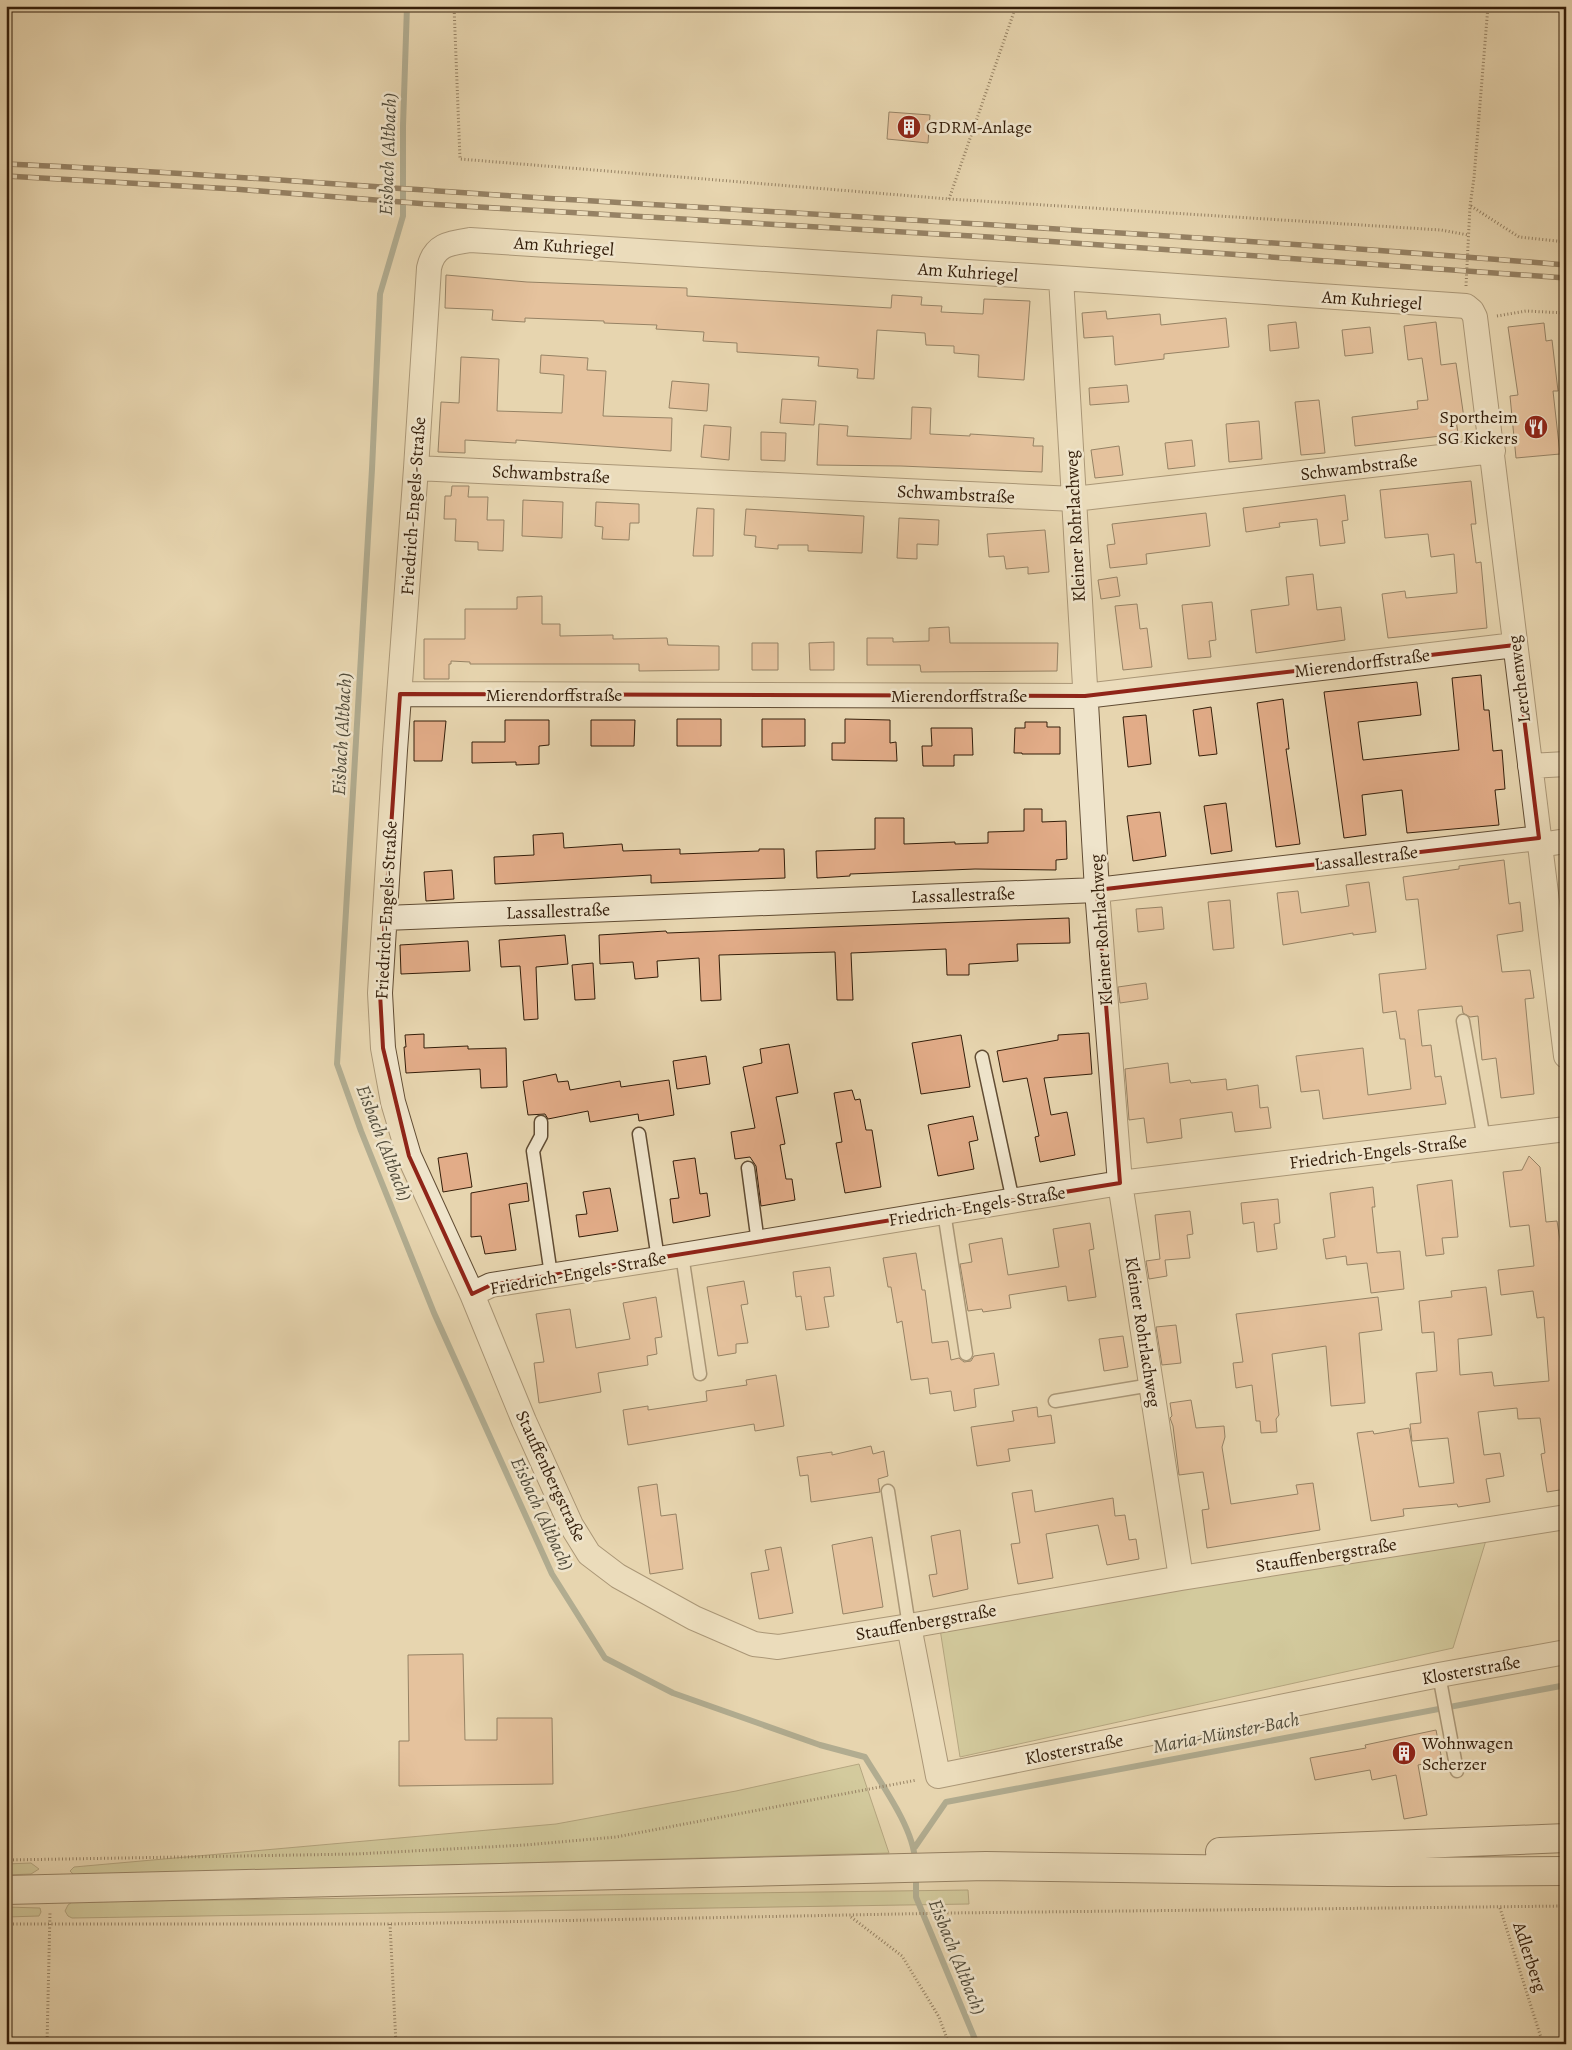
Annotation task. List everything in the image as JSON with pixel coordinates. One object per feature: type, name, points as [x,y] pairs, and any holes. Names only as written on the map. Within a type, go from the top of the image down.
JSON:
[{"type":"main road","points":[[986,1866],[1075,1857],[1566,1838]]},
{"type":"main road","points":[[6,1890],[986,1866],[1389,1872],[1566,1871]]},
{"type":"street","name":"Am Kuhriegel","points":[[470,240],[1061,278],[1470,312]]},
{"type":"street","name":"Friedrich-Engels-Straße","points":[[470,240],[451,242],[440,248],[432,257],[380,993],[383,1048],[393,1102],[409,1156],[472,1294],[491,1285],[1120,1182],[1566,1129]]},
{"type":"street","name":"Kleiner Rohrlachweg","points":[[1061,278],[1097,890],[1120,1182],[1181,1578]]},
{"type":"street","name":"Lerchenweg","points":[[1470,312],[1493,451],[1566,1056]]},
{"type":"street","name":"Schwambstraße","points":[[416,468],[1074,500],[1493,451]]},
{"type":"street","name":"Mierendorffstraße","points":[[400,694],[1085,696],[1515,645]]},
{"type":"street","points":[[1530,766],[1566,764]]},
{"type":"street","name":"Lassallestraße","points":[[385,918],[1097,890],[1539,842],[1566,841]]},
{"type":"street","name":"Stauffenbergstraße","points":[[472,1294],[524,1421],[571,1524],[590,1554],[611,1571],[694,1618],[754,1644],[778,1647],[1181,1578],[1566,1517]]},
{"type":"street","name":"Klosterstraße","points":[[909,1626],[938,1776],[1439,1675],[1566,1652]]},
{"type":"lane","points":[[1463,1021],[1484,1140]]},
{"type":"lane","points":[[982,1057],[1013,1201]]},
{"type":"lane","points":[[541,1122],[541,1136],[533,1151],[551,1275]]},
{"type":"lane","points":[[639,1134],[658,1259]]},
{"type":"lane","points":[[748,1168],[758,1242]]},
{"type":"lane","points":[[944,1212],[966,1354]]},
{"type":"lane","points":[[682,1255],[700,1374]]},
{"type":"lane","points":[[1055,1401],[1151,1386]]},
{"type":"lane","points":[[888,1491],[909,1626]]},
{"type":"lane","points":[[1439,1675],[1457,1771]]},
{"type":"path","points":[[454,6],[460,159],[949,199],[1441,230],[1468,235]]},
{"type":"path","points":[[949,199],[1016,6]]},
{"type":"path","points":[[1488,6],[1468,235],[1470,312],[1526,311],[1566,313]]},
{"type":"path","points":[[1470,206],[1519,237],[1566,242]]},
{"type":"path","points":[[6,1860],[412,1853],[526,1846],[616,1837],[910,1781]]},
{"type":"path","points":[[47,2044],[51,1889],[48,1860]]},
{"type":"path","points":[[6,1924],[390,1924],[949,1913],[1566,1906]]},
{"type":"path","name":"Adlerberg","points":[[1500,1908],[1543,2044]]},
{"type":"path","points":[[850,1916],[902,1956],[939,2017],[949,2044]]},
{"type":"path","points":[[390,1924],[396,2044]]},
{"type":"highlighted area","points":[[1515,645],[1539,838],[1097,890],[1120,1183],[491,1285],[472,1294],[409,1156],[383,1048],[380,993],[400,694],[1085,696]]},
{"type":"green space","points":[[1487,1537],[1453,1648],[960,1757],[940,1629]]},
{"type":"green space","points":[[859,1764],[889,1853],[74,1875],[70,1871],[74,1867],[556,1824],[736,1791]]},
{"type":"green space","points":[[31,1863],[39,1869],[31,1874],[6,1875],[6,1864]]},
{"type":"green space","points":[[968,1890],[969,1904],[72,1918],[65,1911],[72,1902]]},
{"type":"green space","points":[[6,1907],[40,1908],[41,1912],[39,1916],[6,1917]]},
{"type":"building","name":"GDRM-Anlage","points":[[889,112],[930,115],[928,143],[887,139]]},
{"type":"building","points":[[446,275],[527,282],[687,288],[687,296],[891,308],[892,295],[922,297],[921,305],[942,306],[941,312],[983,314],[984,299],[1030,301],[1024,380],[978,377],[979,355],[954,353],[954,346],[926,345],[925,333],[877,330],[874,379],[857,378],[858,369],[818,366],[819,357],[737,352],[737,343],[703,341],[704,332],[656,329],[657,325],[604,323],[604,321],[525,318],[525,322],[492,320],[493,310],[445,308]]},
{"type":"building","points":[[1106,311],[1107,319],[1160,314],[1161,325],[1226,318],[1229,347],[1164,354],[1164,359],[1115,365],[1113,336],[1084,338],[1082,313]]},
{"type":"building","points":[[1296,322],[1299,348],[1270,351],[1268,325]]},
{"type":"building","points":[[1436,322],[1441,365],[1456,363],[1464,418],[1456,419],[1458,434],[1355,446],[1352,417],[1418,409],[1417,401],[1428,400],[1422,358],[1408,360],[1404,326]]},
{"type":"building","points":[[1544,323],[1546,341],[1552,340],[1558,391],[1553,391],[1560,454],[1516,458],[1510,396],[1518,395],[1508,327]]},
{"type":"building","points":[[1370,327],[1373,353],[1345,356],[1342,330]]},
{"type":"building","points":[[541,355],[588,358],[587,370],[606,371],[603,416],[672,418],[671,451],[516,440],[516,443],[465,440],[465,453],[438,452],[441,402],[459,403],[461,357],[499,359],[497,411],[562,413],[564,375],[540,373]]},
{"type":"building","points":[[672,381],[709,384],[707,411],[669,408]]},
{"type":"building","points":[[1127,385],[1129,402],[1090,405],[1089,388]]},
{"type":"building","points":[[782,399],[816,401],[814,425],[780,423]]},
{"type":"building","points":[[1319,400],[1325,453],[1301,455],[1295,402]]},
{"type":"building","points":[[912,407],[931,408],[930,434],[970,436],[970,434],[1034,438],[1033,446],[1043,446],[1042,472],[901,466],[817,465],[819,424],[848,426],[847,436],[911,439]]},
{"type":"building","points":[[1259,421],[1262,459],[1229,462],[1226,424]]},
{"type":"building","points":[[704,425],[731,427],[729,460],[701,457]]},
{"type":"building","points":[[761,432],[786,433],[785,461],[761,460]]},
{"type":"building","points":[[1192,440],[1195,466],[1168,469],[1165,443]]},
{"type":"building","points":[[1119,446],[1123,475],[1095,478],[1091,450]]},
{"type":"building","points":[[1471,481],[1476,524],[1471,524],[1476,563],[1481,562],[1487,628],[1388,638],[1382,594],[1405,591],[1406,598],[1457,593],[1454,554],[1431,557],[1428,534],[1385,538],[1380,490]]},
{"type":"building","points":[[452,486],[469,486],[468,497],[488,497],[487,520],[504,520],[503,551],[478,550],[478,542],[455,541],[456,519],[444,519],[445,496],[451,496]]},
{"type":"building","points":[[1345,495],[1348,520],[1342,521],[1345,543],[1320,546],[1317,519],[1279,523],[1280,527],[1246,532],[1243,508]]},
{"type":"building","points":[[523,500],[563,502],[562,538],[522,536]]},
{"type":"building","points":[[596,502],[639,504],[639,523],[630,523],[629,540],[602,539],[603,527],[595,526]]},
{"type":"building","points":[[697,508],[714,509],[713,556],[693,556]]},
{"type":"building","points":[[746,509],[864,516],[862,553],[808,551],[808,545],[778,545],[778,549],[755,547],[756,536],[744,535]]},
{"type":"building","points":[[1206,513],[1210,546],[1146,554],[1147,564],[1110,568],[1107,545],[1115,544],[1112,524]]},
{"type":"building","points":[[899,518],[939,520],[938,545],[917,544],[917,559],[897,558]]},
{"type":"building","points":[[1045,530],[1049,572],[1028,574],[1028,567],[1006,569],[1004,556],[989,557],[987,534]]},
{"type":"building","points":[[1313,574],[1317,610],[1341,607],[1345,640],[1256,653],[1251,610],[1289,605],[1286,577]]},
{"type":"building","points":[[1117,577],[1120,596],[1101,599],[1098,580]]},
{"type":"building","points":[[542,596],[542,624],[560,624],[560,636],[613,635],[613,639],[667,638],[668,645],[719,646],[719,670],[639,671],[639,664],[470,664],[470,662],[451,661],[451,664],[449,664],[449,679],[424,679],[424,639],[465,639],[465,609],[517,609],[517,597]]},
{"type":"building","points":[[1212,602],[1216,640],[1209,641],[1211,657],[1188,659],[1182,605]]},
{"type":"building","points":[[1137,604],[1140,629],[1147,628],[1152,667],[1123,670],[1115,606]]},
{"type":"building","points":[[949,627],[950,643],[1058,643],[1057,671],[921,672],[920,665],[867,665],[867,638],[893,638],[893,642],[929,641],[929,628]]},
{"type":"building","points":[[834,642],[834,670],[810,670],[809,643]]},
{"type":"building","points":[[752,643],[778,643],[778,670],[752,670]]},
{"type":"building","points":[[1481,675],[1484,710],[1489,710],[1493,751],[1502,750],[1505,789],[1495,790],[1499,825],[1407,833],[1402,790],[1362,795],[1366,835],[1344,838],[1324,692],[1417,682],[1421,715],[1358,722],[1363,760],[1459,750],[1452,678]]},
{"type":"building","points":[[1283,699],[1289,749],[1286,749],[1300,844],[1276,847],[1257,703]]},
{"type":"building","points":[[1211,707],[1217,754],[1199,756],[1193,710]]},
{"type":"building","points":[[1146,715],[1151,764],[1128,767],[1123,717]]},
{"type":"building","points":[[677,719],[721,719],[721,746],[677,746]]},
{"type":"building","points":[[762,719],[805,719],[805,746],[762,747]]},
{"type":"building","points":[[845,719],[890,720],[890,743],[896,742],[897,761],[832,760],[832,743],[845,743]]},
{"type":"building","points":[[505,720],[549,720],[549,745],[539,746],[539,764],[516,765],[516,762],[472,763],[472,742],[505,742]]},
{"type":"building","points":[[591,720],[635,720],[634,746],[591,746]]},
{"type":"building","points":[[414,721],[446,721],[442,761],[414,761]]},
{"type":"building","points":[[1025,722],[1047,722],[1047,727],[1060,727],[1060,754],[1014,753],[1015,728],[1025,728]]},
{"type":"building","points":[[931,728],[972,728],[973,755],[954,755],[954,766],[923,766],[922,746],[932,746]]},
{"type":"building","points":[[1226,803],[1232,851],[1211,854],[1204,806]]},
{"type":"building","points":[[1024,809],[1042,809],[1042,822],[1066,821],[1067,859],[1056,860],[1056,870],[975,869],[850,874],[850,876],[817,878],[816,851],[875,849],[875,818],[904,818],[904,844],[988,843],[988,832],[1024,831]]},
{"type":"building","points":[[1160,812],[1166,856],[1133,861],[1127,816]]},
{"type":"building","points":[[563,833],[564,848],[622,844],[623,851],[680,849],[680,854],[784,849],[785,878],[651,883],[651,875],[495,884],[494,857],[534,855],[533,835]]},
{"type":"building","points":[[1504,860],[1509,904],[1520,902],[1523,931],[1497,935],[1502,972],[1530,970],[1534,998],[1525,999],[1534,1094],[1501,1098],[1496,1058],[1482,1060],[1478,1016],[1470,1017],[1463,1013],[1462,1006],[1418,1010],[1422,1046],[1431,1045],[1435,1077],[1441,1076],[1446,1104],[1323,1119],[1319,1090],[1301,1092],[1296,1056],[1363,1048],[1368,1095],[1411,1089],[1405,1039],[1400,1039],[1396,1011],[1383,1013],[1379,974],[1426,969],[1418,899],[1406,900],[1403,877],[1459,869],[1459,866]]},
{"type":"building","points":[[452,870],[454,899],[426,901],[424,872]]},
{"type":"building","points":[[1369,882],[1376,932],[1353,935],[1353,933],[1283,945],[1277,893],[1298,891],[1301,913],[1349,906],[1346,885]]},
{"type":"building","points":[[1230,900],[1234,948],[1213,950],[1208,902]]},
{"type":"building","points":[[1162,907],[1164,929],[1138,932],[1136,909]]},
{"type":"building","points":[[1069,918],[1070,943],[1017,944],[1018,961],[969,964],[969,975],[947,975],[946,949],[851,953],[853,1000],[837,1000],[835,952],[719,955],[721,1000],[701,1001],[699,958],[657,961],[658,977],[635,979],[633,962],[600,964],[599,935],[666,931],[667,933]]},
{"type":"building","points":[[565,935],[568,964],[536,967],[538,1019],[524,1020],[520,966],[501,967],[499,940]]},
{"type":"building","points":[[468,941],[470,971],[401,974],[400,945]]},
{"type":"building","points":[[593,963],[595,999],[575,1000],[572,965]]},
{"type":"building","points":[[1146,983],[1148,999],[1120,1003],[1118,987]]},
{"type":"building","points":[[1089,1033],[1092,1074],[1044,1078],[1051,1115],[1067,1112],[1075,1155],[1040,1162],[1035,1137],[1039,1136],[1027,1078],[1003,1082],[997,1051],[1058,1040],[1058,1035]]},
{"type":"building","points":[[424,1034],[424,1048],[468,1046],[468,1049],[506,1048],[507,1087],[481,1088],[480,1069],[406,1073],[405,1035]]},
{"type":"building","points":[[961,1035],[970,1087],[921,1094],[912,1043]]},
{"type":"building","points":[[789,1044],[798,1093],[776,1097],[785,1144],[780,1145],[786,1179],[792,1179],[795,1200],[761,1206],[756,1166],[750,1157],[735,1159],[731,1132],[755,1128],[743,1067],[762,1063],[760,1049]]},
{"type":"building","points":[[706,1056],[710,1084],[677,1089],[673,1061]]},
{"type":"building","points":[[1168,1063],[1170,1083],[1190,1080],[1191,1083],[1226,1079],[1227,1090],[1258,1085],[1260,1108],[1268,1107],[1271,1128],[1235,1132],[1232,1112],[1180,1119],[1182,1138],[1147,1143],[1144,1118],[1129,1120],[1125,1069]]},
{"type":"building","points":[[556,1074],[558,1082],[568,1081],[570,1090],[620,1081],[621,1087],[669,1080],[674,1115],[639,1121],[638,1114],[590,1122],[588,1111],[548,1119],[545,1114],[528,1115],[523,1081]]},
{"type":"building","points":[[852,1090],[855,1100],[860,1099],[866,1130],[872,1130],[881,1187],[845,1193],[836,1143],[842,1142],[834,1093]]},
{"type":"building","points":[[973,1116],[978,1140],[969,1142],[974,1169],[938,1176],[928,1125]]},
{"type":"building","points":[[467,1153],[472,1187],[443,1192],[438,1158]]},
{"type":"building","points":[[1529,1156],[1540,1167],[1546,1222],[1557,1221],[1566,1278],[1566,1489],[1547,1492],[1541,1454],[1545,1453],[1540,1418],[1518,1419],[1517,1408],[1478,1412],[1484,1455],[1500,1453],[1504,1476],[1486,1479],[1490,1502],[1458,1507],[1457,1504],[1403,1509],[1404,1516],[1371,1521],[1357,1433],[1373,1431],[1374,1434],[1409,1428],[1419,1487],[1454,1483],[1448,1438],[1412,1441],[1410,1424],[1421,1423],[1416,1373],[1437,1371],[1434,1332],[1422,1333],[1419,1301],[1452,1297],[1451,1291],[1486,1287],[1492,1335],[1458,1339],[1460,1375],[1492,1372],[1494,1386],[1549,1381],[1544,1317],[1537,1318],[1533,1291],[1501,1295],[1498,1270],[1534,1266],[1529,1225],[1510,1227],[1503,1172],[1522,1170]]},
{"type":"building","points":[[695,1158],[700,1194],[707,1193],[710,1216],[673,1223],[670,1199],[679,1198],[673,1161]]},
{"type":"building","points":[[1452,1180],[1458,1237],[1442,1238],[1444,1254],[1426,1256],[1417,1185]]},
{"type":"building","points":[[527,1183],[529,1201],[509,1204],[516,1250],[485,1254],[481,1236],[471,1237],[471,1193]]},
{"type":"building","points":[[1373,1187],[1375,1207],[1372,1207],[1377,1253],[1400,1251],[1404,1289],[1371,1293],[1367,1263],[1347,1265],[1346,1256],[1326,1259],[1323,1239],[1335,1237],[1330,1193]]},
{"type":"building","points":[[610,1188],[618,1231],[579,1237],[576,1215],[587,1214],[583,1192]]},
{"type":"building","points":[[1278,1199],[1280,1223],[1274,1224],[1277,1249],[1257,1252],[1254,1222],[1243,1224],[1241,1203]]},
{"type":"building","points":[[1190,1211],[1193,1234],[1187,1235],[1190,1258],[1165,1260],[1167,1276],[1149,1279],[1146,1261],[1160,1259],[1155,1215]]},
{"type":"building","points":[[1090,1223],[1094,1249],[1089,1250],[1096,1297],[1068,1301],[1066,1286],[1009,1295],[1011,1308],[983,1312],[982,1309],[968,1311],[960,1264],[972,1262],[969,1244],[1002,1238],[1008,1275],[1059,1267],[1053,1229]]},
{"type":"building","points":[[916,1253],[922,1290],[925,1290],[932,1343],[948,1341],[951,1360],[959,1358],[964,1362],[971,1361],[974,1356],[994,1353],[999,1385],[974,1389],[976,1407],[954,1411],[951,1391],[930,1394],[928,1378],[911,1380],[902,1321],[897,1323],[891,1287],[888,1287],[883,1258]]},
{"type":"building","points":[[830,1267],[834,1296],[824,1297],[829,1327],[806,1330],[801,1296],[796,1297],[793,1272]]},
{"type":"building","points":[[744,1281],[748,1304],[741,1305],[748,1343],[736,1344],[736,1353],[718,1356],[707,1287]]},
{"type":"building","points":[[656,1297],[662,1337],[655,1338],[657,1354],[647,1356],[648,1365],[598,1373],[601,1392],[539,1403],[534,1363],[544,1362],[536,1314],[570,1309],[576,1348],[630,1339],[623,1303]]},
{"type":"building","points":[[1378,1297],[1382,1330],[1359,1333],[1365,1403],[1331,1406],[1326,1346],[1272,1354],[1279,1415],[1276,1419],[1277,1432],[1261,1433],[1260,1421],[1256,1421],[1252,1385],[1236,1388],[1233,1363],[1243,1362],[1236,1314]]},
{"type":"building","points":[[1176,1325],[1181,1363],[1162,1365],[1156,1327]]},
{"type":"building","points":[[1123,1336],[1128,1367],[1104,1371],[1099,1339]]},
{"type":"building","points":[[776,1375],[784,1426],[755,1431],[754,1424],[628,1445],[623,1410],[648,1406],[648,1410],[707,1401],[706,1391],[747,1385],[746,1380]]},
{"type":"building","points":[[1191,1400],[1196,1428],[1224,1426],[1225,1437],[1222,1447],[1231,1504],[1298,1494],[1296,1485],[1313,1483],[1320,1530],[1207,1548],[1202,1510],[1209,1509],[1203,1472],[1179,1475],[1173,1426],[1170,1418],[1172,1416],[1170,1403]]},
{"type":"building","points":[[1037,1407],[1038,1417],[1051,1415],[1055,1443],[1008,1449],[1010,1461],[977,1466],[971,1427],[1014,1421],[1012,1411]]},
{"type":"building","points":[[871,1446],[873,1454],[884,1451],[888,1476],[878,1479],[880,1492],[811,1502],[808,1475],[800,1476],[797,1457],[832,1452],[832,1455]]},
{"type":"building","points":[[657,1484],[661,1516],[676,1514],[683,1569],[650,1574],[638,1487]]},
{"type":"building","points":[[1032,1490],[1035,1512],[1113,1498],[1115,1516],[1125,1515],[1129,1540],[1136,1539],[1139,1559],[1107,1565],[1098,1525],[1046,1534],[1053,1578],[1018,1584],[1011,1544],[1020,1543],[1012,1493]]},
{"type":"building","points":[[960,1530],[968,1589],[933,1597],[929,1575],[937,1574],[931,1536]]},
{"type":"building","points":[[872,1537],[883,1607],[843,1614],[832,1545]]},
{"type":"building","points":[[781,1547],[793,1613],[759,1619],[751,1573],[769,1570],[765,1550]]},
{"type":"building","points":[[463,1654],[465,1740],[497,1740],[497,1718],[552,1718],[553,1784],[399,1786],[399,1741],[409,1741],[408,1655]]},
{"type":"building","points":[[1436,1730],[1442,1760],[1418,1765],[1427,1815],[1404,1819],[1396,1775],[1372,1780],[1370,1770],[1315,1780],[1310,1758],[1366,1748],[1365,1745]]},
{"type":"waterway","name":"Eisbach (Altbach)","points":[[407,6],[403,126],[403,216],[380,294],[372,469],[337,1064],[361,1131],[434,1313],[552,1574],[605,1658],[673,1693],[820,1745],[865,1757],[903,1821],[913,1848],[915,1861]]},
{"type":"waterway","name":"Maria-Münster-Bach","points":[[915,1847],[946,1802],[1566,1685]]},
{"type":"waterway","name":"Eisbach (Altbach)","points":[[916,1873],[916,1897],[977,2044]]},
{"type":"railway","points":[[6,164],[149,171],[507,196],[949,222],[1566,265]]},
{"type":"railway","points":[[6,176],[234,189],[427,204],[989,237],[1566,278]]},
{"type":"place","name":"GDRM-Anlage","points":[[909,127]]},
{"type":"place","name":"Sportheim SG Kickers","points":[[1536,427]]},
{"type":"place","name":"Wohnwagen Scherzer","points":[[1404,1753]]}]
